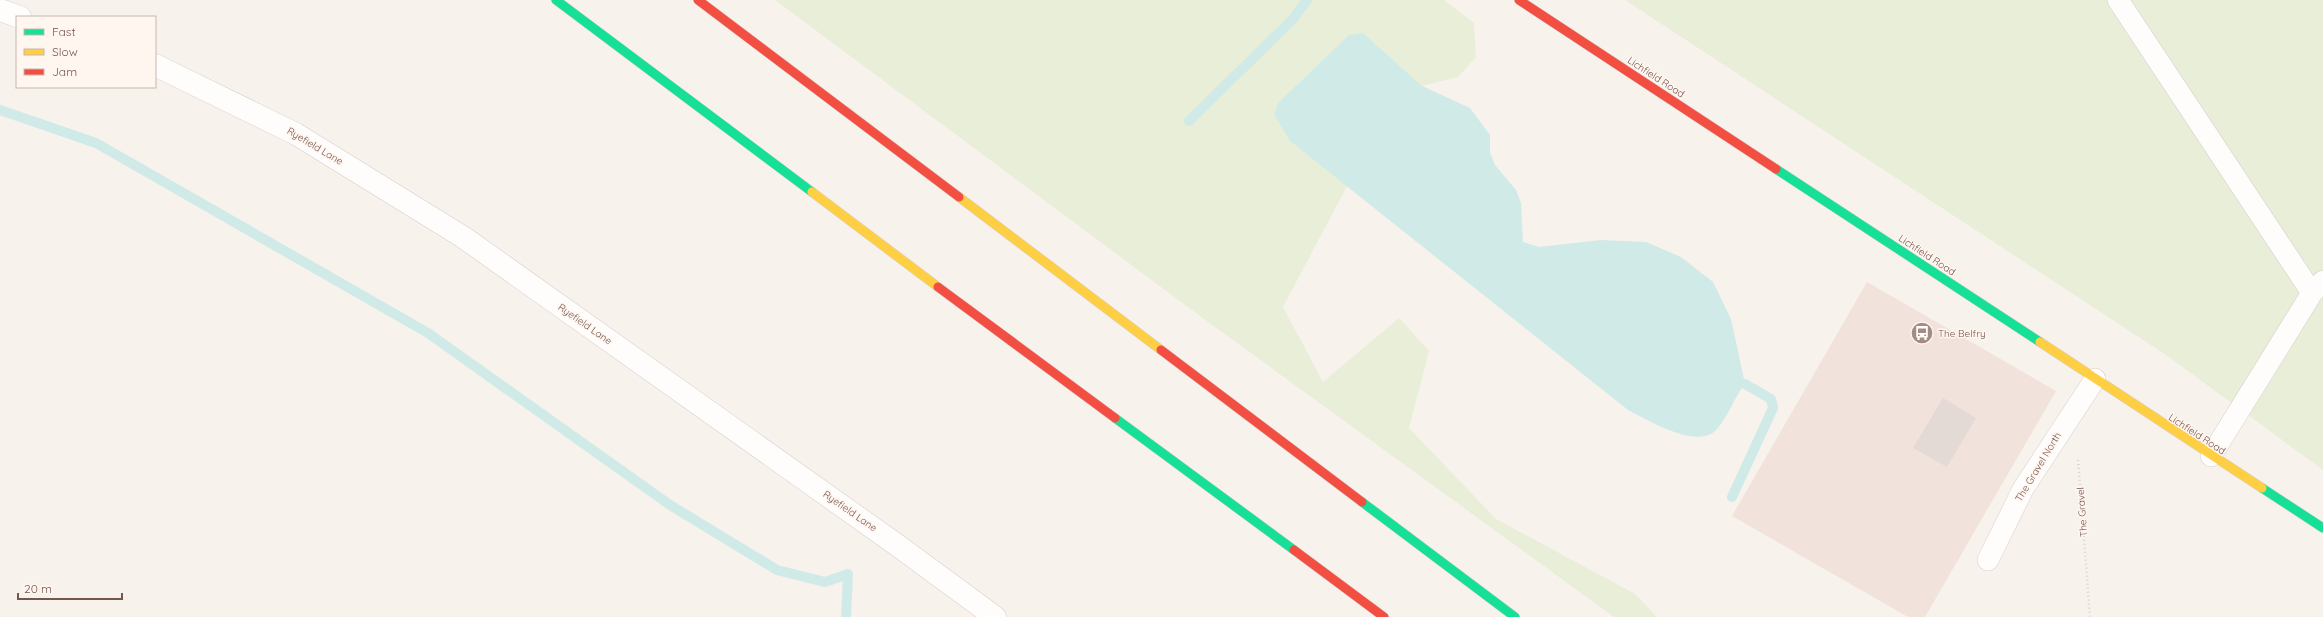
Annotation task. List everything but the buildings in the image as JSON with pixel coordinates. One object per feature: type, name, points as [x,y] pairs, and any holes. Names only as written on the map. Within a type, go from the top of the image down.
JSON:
[{"type":"highway","points":[[556,0],[992,328],[1384,617]]},
{"type":"highway","points":[[698,0],[1515,617]]},
{"type":"highway","name":"Lichfield Road","points":[[1519,0],[2211,456],[2323,528]]},
{"type":"street","points":[[0,10],[17,16]]},
{"type":"street","name":"Ryefield Lane","points":[[156,65],[296,134],[463,238],[891,540],[995,617]]},
{"type":"lane","points":[[2118,0],[2318,287],[2211,456]]},
{"type":"lane","name":"The Gravel North","points":[[1988,560],[2023,489],[2095,379]]},
{"type":"path","name":"The Gravel","points":[[2078,454],[2090,617]]},
{"type":"shaded area","points":[[1867,282],[2056,391],[1925,617],[1908,617],[1732,516]]},
{"type":"green space","points":[[775,0],[1444,0],[1474,23],[1476,57],[1458,77],[1422,86],[1363,33],[1349,35],[1279,102],[1290,141],[1347,186],[1283,307],[1323,382],[1399,318],[1429,351],[1409,428],[1496,519],[1635,594],[1657,617],[1614,617],[1200,316]]},
{"type":"green space","points":[[1625,0],[2323,0],[2323,470],[2166,355]]},
{"type":"water","points":[[1363,33],[1422,86],[1470,108],[1490,135],[1490,153],[1495,165],[1516,190],[1521,203],[1523,242],[1539,247],[1601,240],[1646,242],[1681,257],[1713,282],[1731,319],[1745,384],[1717,429],[1709,435],[1698,437],[1686,435],[1673,432],[1628,410],[1290,141],[1274,114],[1279,102],[1349,35]]},
{"type":"waterway","points":[[1189,121],[1293,19],[1307,0]]},
{"type":"waterway","points":[[0,110],[96,143],[428,333],[670,505],[777,570],[825,582],[848,574],[846,617]]},
{"type":"waterway","points":[[1732,497],[1773,408],[1771,399],[1745,384]]},
{"type":"traffic: fast","points":[[556,0],[812,192]]},
{"type":"traffic: fast","points":[[1776,169],[2040,342]]},
{"type":"traffic: fast","points":[[1115,418],[1294,550]]},
{"type":"traffic: fast","points":[[2262,488],[2323,528]]},
{"type":"traffic: fast","points":[[1362,502],[1515,617]]},
{"type":"traffic: slow","points":[[812,192],[938,287]]},
{"type":"traffic: slow","points":[[959,197],[1161,350]]},
{"type":"traffic: slow","points":[[2040,342],[2262,488]]},
{"type":"traffic: jam","points":[[698,0],[959,197]]},
{"type":"traffic: jam","points":[[1519,0],[1776,169]]},
{"type":"traffic: jam","points":[[938,287],[1115,418]]},
{"type":"traffic: jam","points":[[1161,350],[1362,502]]},
{"type":"traffic: jam","points":[[1294,550],[1384,617]]},
{"type":"place","name":"The Belfry","points":[[1922,333]]}]
